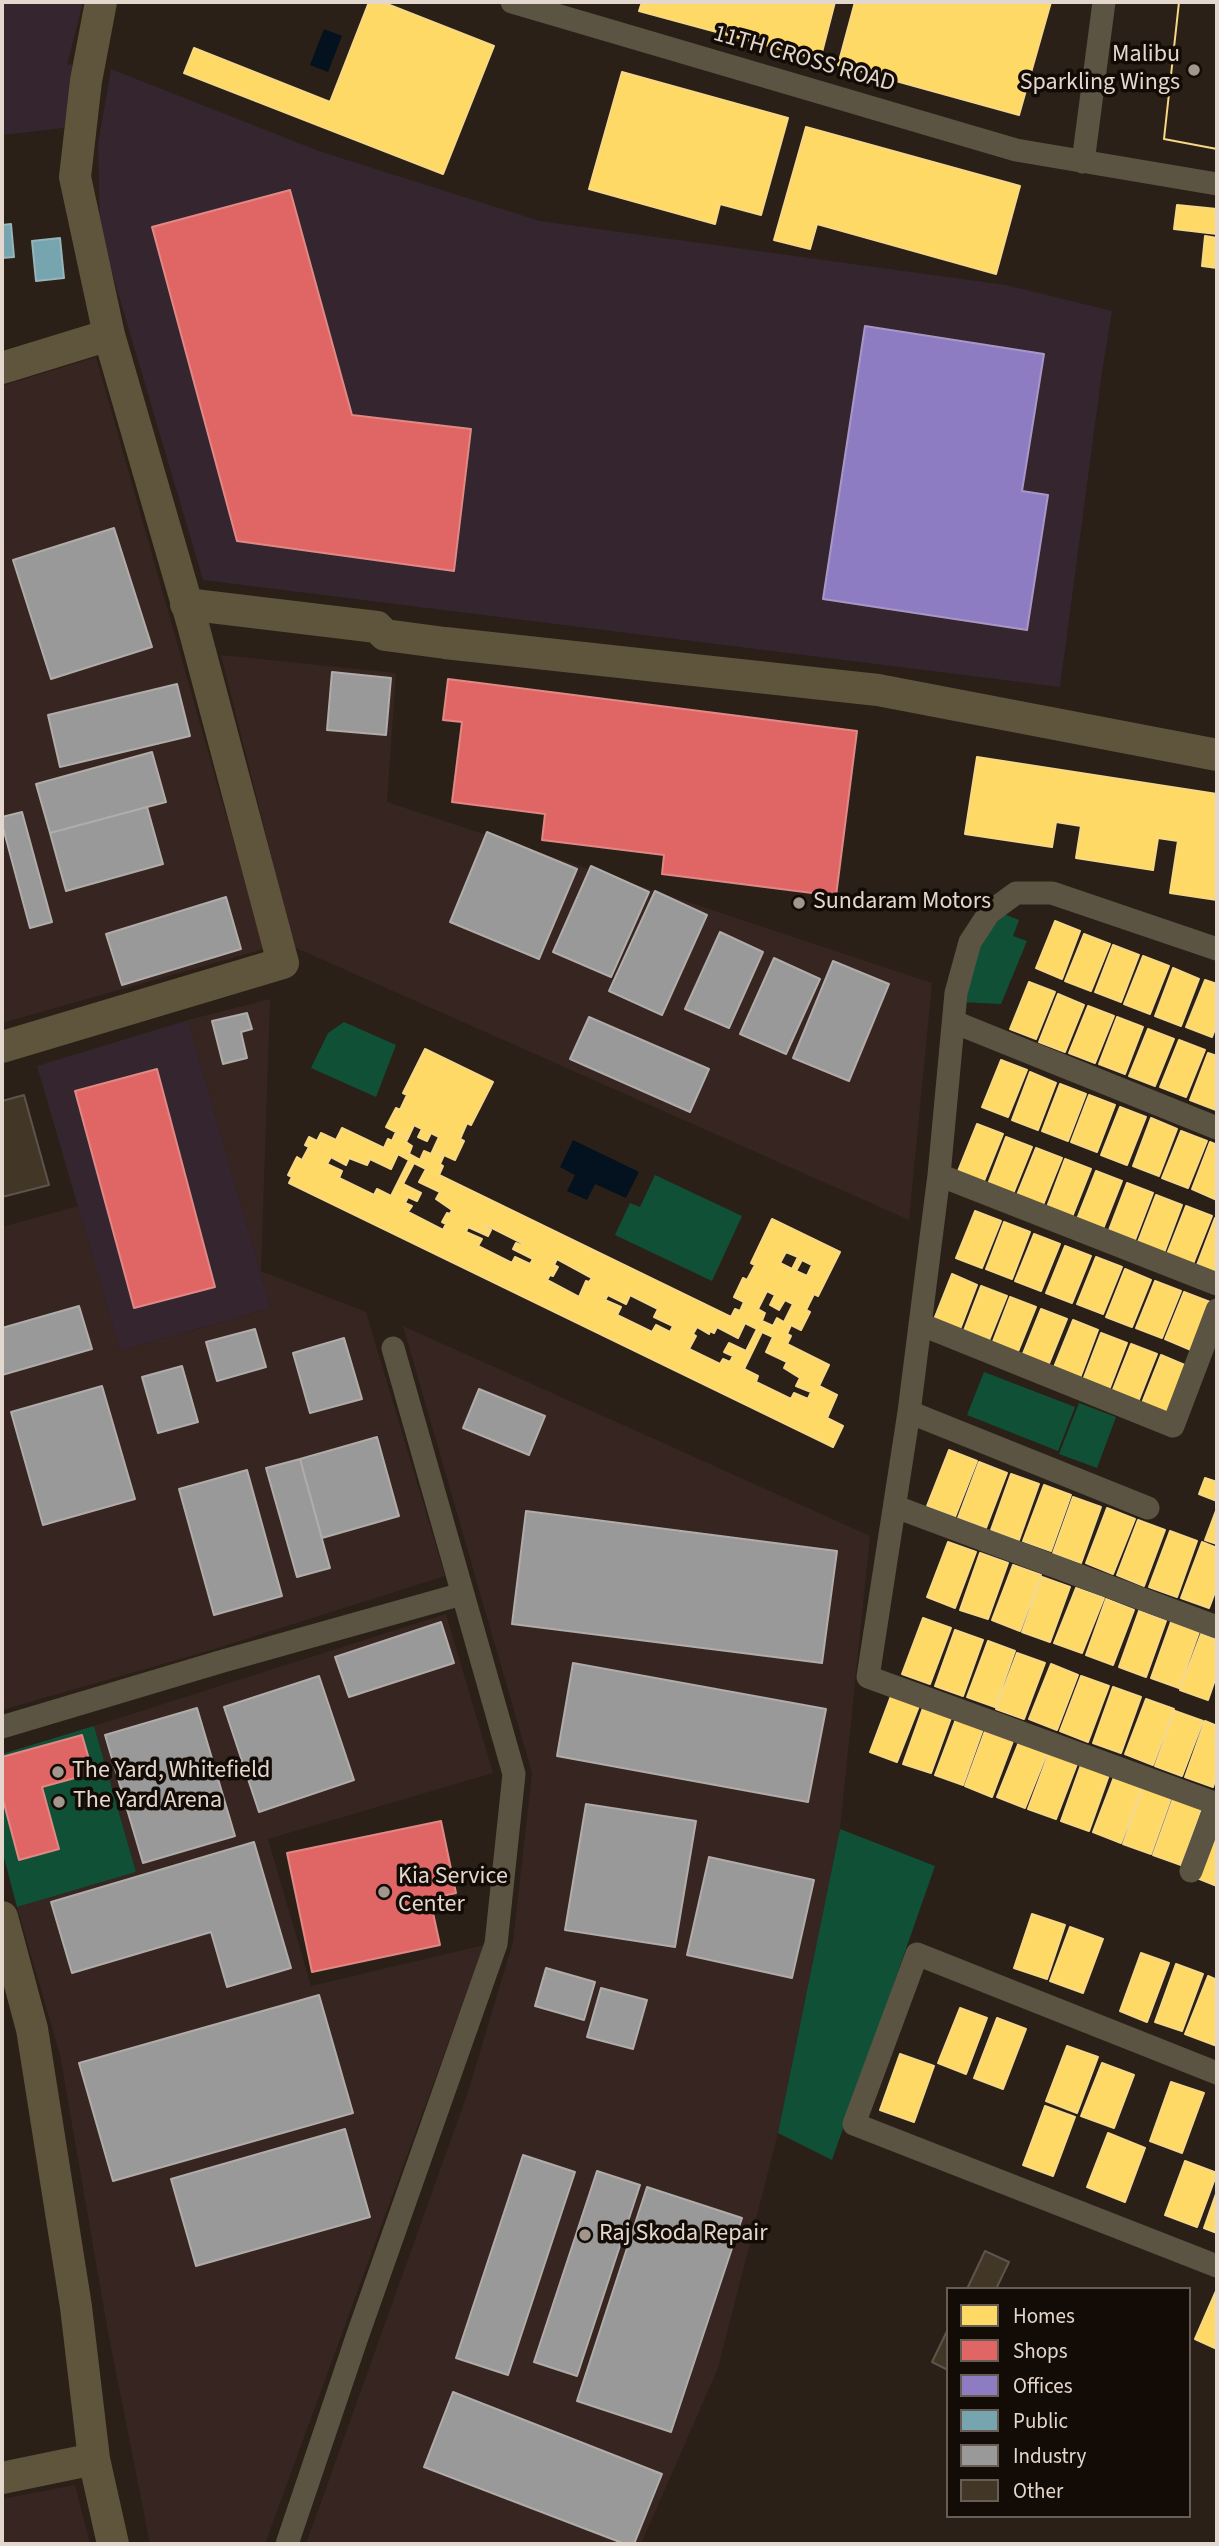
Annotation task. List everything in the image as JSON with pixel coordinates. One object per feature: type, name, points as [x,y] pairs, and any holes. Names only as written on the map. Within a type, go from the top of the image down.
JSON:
[{"type":"street","points":[[2,1047],[283,963],[110,335],[75,177],[86,81],[102,2]]},
{"type":"street","name":"11TH CROSS ROAD","points":[[512,2],[564,9],[1016,150],[1217,184]]},
{"type":"street","points":[[1083,162],[1104,2]]},
{"type":"street","points":[[2,368],[110,335]]},
{"type":"street","points":[[189,614],[377,627],[385,635],[878,690],[1217,755]]},
{"type":"street","points":[[1191,1871],[1217,1803],[868,1677],[909,1412],[939,1175],[956,993],[970,942],[989,913],[1016,893],[1052,893],[1217,949]]},
{"type":"street","points":[[954,1022],[1217,1129]]},
{"type":"street","points":[[939,1175],[1217,1283]]},
{"type":"street","points":[[920,1324],[1173,1426],[1217,1310]]},
{"type":"street","points":[[287,2544],[496,1944],[514,1774],[393,1348]]},
{"type":"street","points":[[909,1412],[1148,1508]]},
{"type":"street","points":[[896,1507],[1217,1628]]},
{"type":"street","points":[[2,1727],[223,1661],[463,1594]]},
{"type":"street","points":[[2,1917],[32,2029],[76,2307],[94,2459],[113,2544]]},
{"type":"street","points":[[1217,2073],[917,1954],[854,2124],[1217,2266]]},
{"type":"street","points":[[2,2478],[94,2459]]},
{"type":"shaded area","points":[[2,2],[83,2],[67,65],[75,64],[64,128],[2,135]]},
{"type":"shaded area","points":[[111,69],[319,151],[540,221],[1006,285],[1112,311],[1060,687],[203,580],[100,232],[98,144]]},
{"type":"shaded area","points":[[96,357],[264,949],[2,1023],[2,386]]},
{"type":"shaded area","points":[[221,655],[396,673],[387,802],[932,983],[909,1220],[294,947]]},
{"type":"shaded area","points":[[270,999],[261,1271],[366,1312],[445,1576],[208,1651],[2,1710],[2,1227],[78,1206],[120,1351],[271,1308],[188,1020]]},
{"type":"shaded area","points":[[188,1020],[271,1308],[120,1351],[37,1066]]},
{"type":"shaded area","points":[[403,1326],[870,1536],[840,1829],[778,2133],[718,2368],[641,2544],[306,2544],[468,2092],[513,1942],[532,1773]]},
{"type":"shaded area","points":[[446,1614],[493,1773],[268,1839],[311,1986],[484,1945],[265,2544],[150,2544],[108,2332],[60,2055],[17,1907],[136,1872],[94,1726]]},
{"type":"shaded area","points":[[75,2485],[90,2544],[2,2544],[2,2499]]},
{"type":"green space","points":[[1004,914],[1019,920],[1013,936],[1027,941],[1001,1004],[961,1002],[981,932]]},
{"type":"green space","points":[[344,1022],[396,1045],[376,1097],[311,1068],[328,1033]]},
{"type":"green space","points":[[655,1175],[742,1216],[712,1281],[615,1235],[630,1203],[640,1207]]},
{"type":"green space","points":[[984,1372],[1075,1407],[1058,1451],[967,1415]]},
{"type":"green space","points":[[1079,1403],[1116,1417],[1097,1468],[1059,1454]]},
{"type":"green space","name":"The Yard Arena","points":[[94,1726],[136,1872],[17,1907],[2,1850],[2,1754]]},
{"type":"green space","points":[[840,1829],[935,1866],[832,2160],[778,2133]]},
{"type":"water","points":[[324,29],[342,36],[328,72],[310,65]]},
{"type":"water","points":[[573,1140],[639,1172],[626,1198],[595,1184],[587,1200],[567,1191],[575,1175],[560,1167]]},
{"type":"building: Homes","points":[[369,2],[382,2],[494,46],[443,174],[184,73],[194,48],[330,102]]},
{"type":"building: Homes","points":[[642,2],[835,2],[820,60],[639,11]]},
{"type":"building: Homes","points":[[855,2],[1051,2],[1019,115],[838,65]]},
{"type":"building: Homes","name":"Malibu Sparkling Wings","points":[[1179,2],[1217,2],[1217,149],[1164,139]]},
{"type":"building: Homes","name":"Malibu Sparkling Wings","points":[[1179,2],[1217,2],[1217,149],[1164,139]]},
{"type":"building: Homes","points":[[622,72],[788,118],[761,215],[720,204],[715,224],[589,189]]},
{"type":"building: Homes","points":[[806,127],[1020,186],[996,274],[817,224],[810,249],[774,240]]},
{"type":"building: Homes","points":[[1177,205],[1217,209],[1217,234],[1174,229]]},
{"type":"building: Homes","points":[[1205,236],[1217,238],[1217,268],[1202,266]]},
{"type":"building: Homes","points":[[977,757],[1217,794],[1217,900],[1170,893],[1178,841],[1158,838],[1153,870],[1076,858],[1081,826],[1056,822],[1052,847],[965,834]]},
{"type":"building: Homes","points":[[1055,921],[1080,931],[1062,979],[1036,968]]},
{"type":"building: Homes","points":[[1084,934],[1110,944],[1091,991],[1065,981]]},
{"type":"building: Homes","points":[[1113,945],[1139,955],[1121,1002],[1095,992]]},
{"type":"building: Homes","points":[[1143,956],[1169,966],[1150,1014],[1124,1004]]},
{"type":"building: Homes","points":[[1173,968],[1199,979],[1181,1026],[1155,1016]]},
{"type":"building: Homes","points":[[1205,980],[1217,984],[1217,1024],[1212,1037],[1186,1027]]},
{"type":"building: Homes","points":[[1029,982],[1055,992],[1036,1039],[1010,1029]]},
{"type":"building: Homes","points":[[1058,994],[1084,1005],[1065,1052],[1039,1042]]},
{"type":"building: Homes","points":[[1088,1006],[1114,1016],[1095,1063],[1069,1053]]},
{"type":"building: Homes","points":[[1117,1017],[1143,1027],[1125,1074],[1099,1064]]},
{"type":"building: Homes","points":[[1148,1029],[1174,1039],[1155,1086],[1129,1076]]},
{"type":"building: Homes","points":[[1179,1040],[1205,1050],[1186,1097],[1160,1087]]},
{"type":"building: Homes","points":[[425,1049],[493,1082],[471,1125],[467,1123],[460,1139],[464,1141],[455,1160],[433,1150],[439,1137],[431,1133],[427,1141],[418,1137],[422,1129],[414,1125],[408,1138],[386,1127],[396,1108],[400,1110],[407,1095],[403,1093]]},
{"type":"building: Homes","points":[[1208,1053],[1217,1056],[1216,1110],[1190,1100]]},
{"type":"building: Homes","points":[[1001,1060],[1027,1070],[1008,1117],[982,1107]]},
{"type":"building: Homes","points":[[1030,1072],[1056,1083],[1038,1130],[1012,1120]]},
{"type":"building: Homes","points":[[1060,1084],[1086,1094],[1068,1141],[1042,1131]]},
{"type":"building: Homes","points":[[1089,1095],[1115,1105],[1097,1152],[1071,1142]]},
{"type":"building: Homes","points":[[1120,1107],[1146,1117],[1127,1165],[1101,1155]]},
{"type":"building: Homes","points":[[1151,1118],[1177,1129],[1159,1176],[1133,1166]]},
{"type":"building: Homes","points":[[977,1124],[1003,1134],[984,1181],[958,1171]]},
{"type":"building: Homes","points":[[342,1128],[384,1148],[388,1139],[392,1141],[396,1132],[408,1138],[406,1142],[412,1146],[409,1154],[420,1160],[424,1151],[431,1154],[433,1150],[444,1155],[439,1175],[731,1317],[735,1309],[740,1311],[744,1302],[734,1297],[743,1278],[747,1280],[755,1265],[751,1263],[772,1219],[840,1252],[818,1296],[814,1294],[806,1310],[810,1312],[801,1330],[791,1325],[787,1334],[791,1336],[787,1344],[829,1365],[819,1386],[837,1395],[827,1418],[843,1426],[833,1447],[289,1183],[292,1177],[288,1175],[297,1157],[302,1160],[309,1147],[305,1145],[309,1137],[317,1141],[321,1133],[336,1140]],"holes":[[[398,1154],[409,1160],[391,1196],[377,1189],[374,1195],[339,1178],[342,1171],[327,1164],[331,1157],[346,1165],[349,1158],[367,1165],[370,1159],[391,1169]],[[414,1163],[426,1169],[419,1182],[440,1192],[436,1199],[452,1210],[442,1222],[446,1224],[443,1230],[408,1212],[412,1206],[405,1203],[408,1197],[417,1201],[421,1193],[403,1184]],[[486,1225],[522,1243],[516,1243],[513,1249],[533,1259],[530,1264],[515,1257],[512,1263],[478,1246],[482,1239],[466,1232],[468,1227],[488,1236],[491,1230],[485,1227]],[[786,1252],[798,1257],[792,1269],[780,1263]],[[557,1259],[592,1278],[589,1282],[586,1281],[579,1297],[547,1280],[558,1267],[554,1265]],[[802,1260],[812,1265],[807,1276],[796,1271]],[[767,1291],[775,1295],[770,1305],[779,1310],[785,1300],[793,1304],[784,1322],[777,1318],[773,1326],[762,1321],[765,1313],[758,1309]],[[608,1295],[626,1304],[630,1295],[658,1309],[654,1317],[673,1326],[670,1332],[656,1325],[652,1332],[617,1315],[621,1307],[605,1300]],[[745,1323],[757,1329],[746,1351],[729,1343],[724,1352],[733,1356],[730,1362],[723,1359],[720,1364],[689,1349],[696,1336],[693,1334],[697,1327],[709,1334],[710,1331],[714,1333],[717,1327],[738,1338]],[[762,1332],[773,1337],[766,1352],[787,1362],[784,1368],[800,1378],[796,1386],[811,1392],[808,1399],[794,1393],[791,1399],[756,1382],[758,1376],[744,1369]]]},
{"type":"building: Homes","points":[[1181,1131],[1207,1141],[1188,1188],[1162,1178]]},
{"type":"building: Homes","points":[[1006,1137],[1032,1147],[1013,1194],[988,1184]]},
{"type":"building: Homes","points":[[1210,1142],[1217,1145],[1217,1200],[1192,1189]]},
{"type":"building: Homes","points":[[1036,1148],[1062,1158],[1043,1205],[1017,1195]]},
{"type":"building: Homes","points":[[1065,1159],[1091,1169],[1072,1217],[1047,1207]]},
{"type":"building: Homes","points":[[1096,1171],[1122,1181],[1103,1229],[1077,1219]]},
{"type":"building: Homes","points":[[1127,1183],[1153,1193],[1135,1240],[1109,1230]]},
{"type":"building: Homes","points":[[1156,1195],[1182,1205],[1164,1253],[1138,1242]]},
{"type":"building: Homes","points":[[1186,1206],[1212,1216],[1193,1264],[1167,1254]]},
{"type":"building: Homes","points":[[975,1211],[1001,1221],[982,1268],[956,1258]]},
{"type":"building: Homes","points":[[1217,1218],[1217,1273],[1197,1265]]},
{"type":"building: Homes","points":[[1004,1222],[1030,1232],[1012,1279],[986,1269]]},
{"type":"building: Homes","points":[[1034,1234],[1060,1244],[1041,1291],[1015,1281]]},
{"type":"building: Homes","points":[[1065,1246],[1091,1256],[1072,1303],[1046,1293]]},
{"type":"building: Homes","points":[[1096,1257],[1122,1267],[1103,1314],[1077,1304]]},
{"type":"building: Homes","points":[[1125,1269],[1151,1280],[1132,1327],[1106,1317]]},
{"type":"building: Homes","points":[[952,1274],[977,1285],[959,1332],[933,1322]]},
{"type":"building: Homes","points":[[1155,1281],[1181,1291],[1162,1338],[1136,1328]]},
{"type":"building: Homes","points":[[981,1286],[1007,1296],[988,1343],[963,1333]]},
{"type":"building: Homes","points":[[1184,1292],[1210,1302],[1191,1350],[1165,1339]]},
{"type":"building: Homes","points":[[1010,1297],[1036,1307],[1017,1354],[992,1344]]},
{"type":"building: Homes","points":[[1041,1309],[1067,1319],[1048,1366],[1022,1356]]},
{"type":"building: Homes","points":[[1073,1320],[1098,1330],[1080,1378],[1054,1367]]},
{"type":"building: Homes","points":[[1101,1333],[1127,1343],[1109,1390],[1083,1380]]},
{"type":"building: Homes","points":[[1131,1344],[1157,1354],[1138,1402],[1112,1392]]},
{"type":"building: Homes","points":[[1161,1355],[1187,1366],[1168,1413],[1142,1403]]},
{"type":"building: Homes","points":[[949,1450],[977,1461],[955,1517],[927,1506]]},
{"type":"building: Homes","points":[[979,1462],[1007,1473],[986,1528],[958,1518]]},
{"type":"building: Homes","points":[[1011,1474],[1039,1484],[1019,1540],[991,1530]]},
{"type":"building: Homes","points":[[1205,1478],[1217,1482],[1217,1501],[1199,1494]]},
{"type":"building: Homes","points":[[1044,1485],[1071,1495],[1051,1551],[1023,1541]]},
{"type":"building: Homes","points":[[1073,1497],[1101,1507],[1081,1563],[1053,1553]]},
{"type":"building: Homes","points":[[1107,1508],[1135,1519],[1113,1574],[1086,1563]]},
{"type":"building: Homes","points":[[1217,1508],[1217,1544],[1205,1540]]},
{"type":"building: Homes","points":[[1138,1520],[1165,1530],[1144,1586],[1117,1575]]},
{"type":"building: Homes","points":[[1170,1531],[1197,1541],[1177,1597],[1149,1587]]},
{"type":"building: Homes","points":[[948,1542],[976,1552],[955,1608],[927,1597]]},
{"type":"building: Homes","points":[[1202,1542],[1217,1548],[1217,1587],[1209,1608],[1181,1598]]},
{"type":"building: Homes","points":[[980,1553],[1008,1563],[988,1619],[960,1610]]},
{"type":"building: Homes","points":[[1013,1565],[1041,1575],[1020,1631],[992,1620]]},
{"type":"building: Homes","points":[[1042,1577],[1070,1587],[1050,1642],[1022,1632]]},
{"type":"building: Homes","points":[[1076,1588],[1104,1598],[1082,1653],[1054,1643]]},
{"type":"building: Homes","points":[[1106,1599],[1134,1610],[1113,1665],[1086,1655]]},
{"type":"building: Homes","points":[[1139,1611],[1166,1621],[1146,1677],[1119,1667]]},
{"type":"building: Homes","points":[[923,1618],[951,1628],[930,1684],[902,1674]]},
{"type":"building: Homes","points":[[1171,1622],[1199,1632],[1179,1688],[1151,1678]]},
{"type":"building: Homes","points":[[955,1630],[983,1640],[963,1696],[935,1686]]},
{"type":"building: Homes","points":[[1201,1634],[1217,1640],[1217,1674],[1208,1700],[1180,1690]]},
{"type":"building: Homes","points":[[988,1641],[1015,1651],[995,1707],[967,1697]]},
{"type":"building: Homes","points":[[1017,1653],[1045,1663],[1024,1719],[996,1709]]},
{"type":"building: Homes","points":[[1051,1664],[1078,1675],[1057,1730],[1029,1719]]},
{"type":"building: Homes","points":[[1081,1676],[1109,1686],[1088,1742],[1060,1731]]},
{"type":"building: Homes","points":[[1113,1687],[1141,1697],[1121,1753],[1093,1743]]},
{"type":"building: Homes","points":[[891,1696],[919,1706],[897,1762],[870,1752]]},
{"type":"building: Homes","points":[[1146,1699],[1174,1709],[1153,1765],[1125,1754]]},
{"type":"building: Homes","points":[[923,1708],[951,1718],[931,1773],[903,1764]]},
{"type":"building: Homes","points":[[1175,1711],[1203,1721],[1182,1776],[1155,1766]]},
{"type":"building: Homes","points":[[956,1719],[983,1729],[963,1785],[935,1775]]},
{"type":"building: Homes","points":[[1205,1721],[1217,1726],[1217,1775],[1213,1787],[1185,1777]]},
{"type":"building: Homes","points":[[985,1731],[1013,1741],[992,1797],[965,1786]]},
{"type":"building: Homes","points":[[1019,1742],[1047,1753],[1025,1808],[997,1797]]},
{"type":"building: Homes","points":[[1049,1753],[1077,1764],[1056,1819],[1028,1809]]},
{"type":"building: Homes","points":[[1081,1765],[1109,1775],[1089,1831],[1061,1821]]},
{"type":"building: Homes","points":[[1114,1777],[1142,1787],[1121,1843],[1093,1832]]},
{"type":"building: Homes","points":[[1143,1788],[1171,1798],[1151,1854],[1123,1844]]},
{"type":"building: Homes","points":[[1173,1799],[1201,1809],[1181,1865],[1153,1855]]},
{"type":"building: Homes","points":[[1217,1822],[1217,1886],[1192,1876]]},
{"type":"building: Homes","points":[[1032,1914],[1065,1925],[1047,1979],[1014,1968]]},
{"type":"building: Homes","points":[[1070,1927],[1103,1939],[1083,1993],[1050,1981]]},
{"type":"building: Homes","points":[[1141,1953],[1169,1963],[1147,2022],[1120,2011]]},
{"type":"building: Homes","points":[[1176,1964],[1203,1974],[1182,2031],[1155,2022]]},
{"type":"building: Homes","points":[[1208,1976],[1217,1980],[1217,2046],[1185,2034]]},
{"type":"building: Homes","points":[[960,2008],[987,2018],[966,2074],[938,2063]]},
{"type":"building: Homes","points":[[997,2018],[1026,2029],[1003,2089],[974,2078]]},
{"type":"building: Homes","points":[[1067,2046],[1098,2057],[1077,2113],[1046,2101]]},
{"type":"building: Homes","points":[[900,2054],[934,2066],[914,2122],[880,2110]]},
{"type":"building: Homes","points":[[1102,2063],[1134,2075],[1114,2128],[1081,2116]]},
{"type":"building: Homes","points":[[1171,2082],[1204,2093],[1182,2153],[1150,2141]]},
{"type":"building: Homes","points":[[1045,2106],[1075,2117],[1053,2176],[1023,2165]]},
{"type":"building: Homes","points":[[1108,2133],[1145,2148],[1125,2202],[1087,2187]]},
{"type":"building: Homes","points":[[1185,2161],[1217,2173],[1197,2227],[1165,2215]]},
{"type":"building: Homes","points":[[1217,2191],[1217,2233],[1204,2228]]},
{"type":"building: Homes","points":[[1217,2291],[1217,2349],[1195,2339]]},
{"type":"building: Shops","points":[[290,190],[352,415],[471,429],[454,571],[237,541],[152,227]]},
{"type":"building: Shops","points":[[448,679],[857,731],[836,896],[662,874],[664,855],[542,840],[545,814],[452,802],[462,722],[443,720]]},
{"type":"building: Shops","points":[[157,1069],[215,1287],[134,1308],[75,1091]]},
{"type":"building: Shops","points":[[82,1735],[93,1773],[42,1787],[59,1849],[19,1860],[2,1796],[2,1757]]},
{"type":"building: Shops","points":[[441,1821],[456,1893],[430,1899],[440,1945],[312,1972],[287,1853]]},
{"type":"building: Offices","points":[[865,326],[1044,354],[1022,491],[1048,495],[1027,630],[823,599]]},
{"type":"building: Public","points":[[11,224],[14,257],[2,258],[2,225]]},
{"type":"building: Public","points":[[60,238],[64,278],[36,281],[32,241]]},
{"type":"building: Industry","points":[[114,528],[152,647],[51,679],[13,560]]},
{"type":"building: Industry","points":[[332,672],[391,678],[386,735],[327,730]]},
{"type":"building: Industry","points":[[177,684],[190,736],[60,767],[48,715]]},
{"type":"building: Industry","points":[[152,752],[166,802],[50,833],[36,784]]},
{"type":"building: Industry","points":[[147,807],[163,864],[66,891],[50,833]]},
{"type":"building: Industry","points":[[22,812],[52,922],[30,928],[2,824],[2,817]]},
{"type":"building: Industry","points":[[487,832],[577,869],[539,959],[450,922]]},
{"type":"building: Industry","points":[[591,866],[649,892],[611,977],[553,952]]},
{"type":"building: Industry","points":[[655,891],[707,915],[662,1015],[609,991]]},
{"type":"building: Industry","points":[[226,897],[241,949],[122,985],[106,934]]},
{"type":"building: Industry","points":[[720,932],[763,952],[729,1028],[685,1009]]},
{"type":"building: Industry","points":[[774,958],[820,979],[786,1054],[740,1034]]},
{"type":"building: Industry","points":[[833,961],[889,984],[849,1081],[793,1058]]},
{"type":"building: Industry","points":[[247,1013],[252,1029],[241,1032],[247,1058],[223,1064],[212,1021]]},
{"type":"building: Industry","points":[[589,1017],[709,1069],[690,1112],[570,1059]]},
{"type":"building: Industry","points":[[79,1306],[92,1349],[2,1375],[2,1328]]},
{"type":"building: Industry","points":[[255,1329],[266,1367],[217,1381],[206,1342]]},
{"type":"building: Industry","points":[[344,1338],[362,1399],[310,1413],[293,1353]]},
{"type":"building: Industry","points":[[182,1366],[198,1422],[158,1433],[142,1377]]},
{"type":"building: Industry","points":[[102,1386],[135,1499],[43,1525],[11,1412]]},
{"type":"building: Industry","points":[[479,1389],[545,1416],[529,1455],[463,1428]]},
{"type":"building: Industry","points":[[377,1437],[399,1516],[322,1538],[300,1459]]},
{"type":"building: Industry","points":[[300,1459],[330,1568],[297,1577],[266,1468]]},
{"type":"building: Industry","points":[[247,1470],[282,1596],[214,1615],[179,1489]]},
{"type":"building: Industry","points":[[526,1511],[837,1551],[822,1663],[512,1624]]},
{"type":"building: Industry","points":[[441,1622],[454,1663],[349,1697],[335,1657]]},
{"type":"building: Industry","points":[[573,1663],[826,1709],[808,1802],[557,1756]]},
{"type":"building: Industry","points":[[319,1676],[354,1780],[259,1812],[224,1707]]},
{"type":"building: Industry","points":[[197,1708],[235,1836],[143,1863],[105,1735]]},
{"type":"building: Industry","points":[[586,1804],[696,1821],[675,1947],[565,1930]]},
{"type":"building: Industry","points":[[254,1842],[291,1968],[227,1987],[211,1932],[72,1973],[51,1902]]},
{"type":"building: Industry","points":[[709,1857],[814,1880],[792,1978],[687,1955]]},
{"type":"building: Industry","points":[[546,1968],[595,1982],[584,2020],[535,2006]]},
{"type":"building: Industry","points":[[601,1988],[647,2000],[633,2049],[587,2037]]},
{"type":"building: Industry","points":[[319,1995],[353,2113],[113,2181],[79,2063]]},
{"type":"building: Industry","points":[[345,2129],[370,2217],[196,2266],[171,2179]]},
{"type":"building: Industry","points":[[523,2155],[575,2172],[508,2375],[456,2358]]},
{"type":"building: Industry","points":[[597,2171],[640,2185],[577,2376],[534,2362]]},
{"type":"building: Industry","points":[[647,2187],[742,2218],[671,2432],[577,2401]]},
{"type":"building: Industry","points":[[453,2392],[662,2474],[634,2544],[625,2544],[424,2467]]},
{"type":"building: Other","points":[[24,1095],[49,1185],[2,1197],[2,1101]]},
{"type":"building: Other","points":[[985,2251],[1009,2262],[997,2287],[968,2287]]},
{"type":"building: Other","points":[[946,2333],[946,2369],[932,2362]]},
{"type":"place","name":"Malibu Sparkling Wings","points":[[1194,70]]},
{"type":"place","name":"Sundaram Motors","points":[[799,903]]},
{"type":"place","name":"The Yard, Whitefield","points":[[58,1772]]},
{"type":"place","name":"The Yard Arena","points":[[59,1802]]},
{"type":"place","name":"Kia Service Center","points":[[384,1892]]},
{"type":"place","name":"Raj Skoda Repair","points":[[585,2235]]}]
